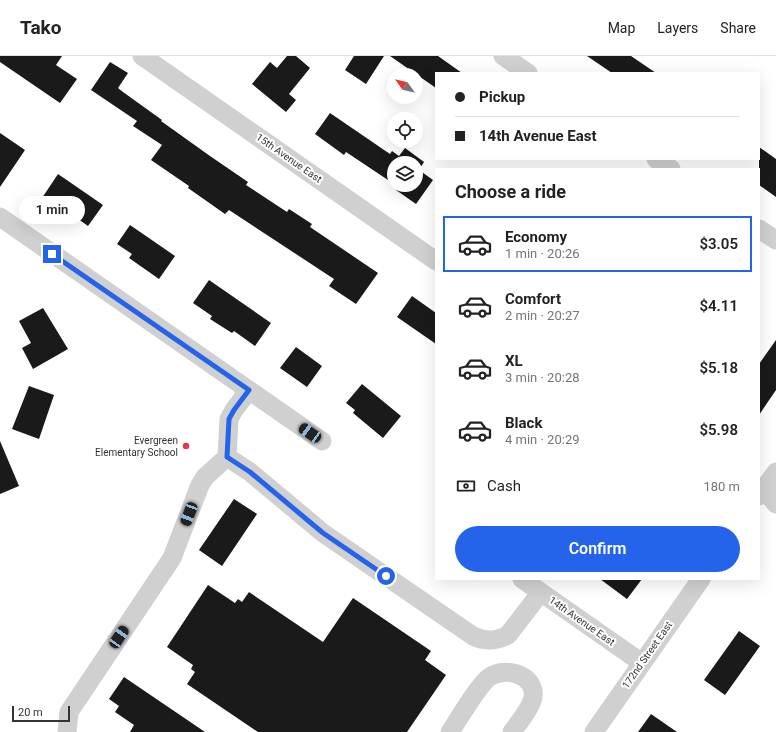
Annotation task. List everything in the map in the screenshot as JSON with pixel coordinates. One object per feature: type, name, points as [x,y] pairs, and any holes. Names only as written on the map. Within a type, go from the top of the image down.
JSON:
[{"type":"street","name":"15th Avenue East","points":[[142,56],[435,260]]},
{"type":"street","points":[[503,56],[527,72]]},
{"type":"street","points":[[657,160],[669,168]]},
{"type":"street","points":[[0,217],[322,441]]},
{"type":"street","points":[[760,230],[776,240]]},
{"type":"street","points":[[67,732],[69,712],[172,558],[200,485],[205,477],[227,457],[229,419],[249,390]]},
{"type":"street","points":[[227,457],[250,472],[323,533],[473,636],[482,640],[491,641],[508,635],[541,592]]},
{"type":"street","points":[[776,472],[761,490],[776,504]]},
{"type":"street","name":"14th Avenue East","points":[[523,580],[642,663]]},
{"type":"street","name":"172nd Street East","points":[[594,732],[700,580]]},
{"type":"street","points":[[450,732],[484,683],[491,676],[508,671],[517,673],[525,679],[531,686],[533,694],[528,710],[512,732]]},
{"type":"building","points":[[0,56],[62,56],[56,65],[77,79],[60,103],[0,62]]},
{"type":"building","points":[[287,56],[296,56],[310,68],[289,94],[296,100],[286,112],[252,84],[270,62],[277,68]]},
{"type":"building","points":[[354,56],[384,56],[366,84],[345,70]]},
{"type":"building","points":[[390,56],[438,56],[461,72],[435,72],[435,87],[423,79],[423,68],[407,68]]},
{"type":"building","points":[[587,56],[631,56],[655,72],[611,72]]},
{"type":"building","points":[[110,62],[128,73],[118,88],[123,92],[162,120],[161,121],[248,182],[246,185],[287,212],[289,209],[312,224],[310,227],[378,273],[356,304],[329,286],[334,279],[229,210],[225,214],[188,188],[189,186],[151,160],[162,145],[133,126],[137,121],[91,90]]},
{"type":"building","points":[[330,113],[390,154],[392,151],[399,156],[387,156],[387,179],[346,152],[344,155],[315,134]]},
{"type":"building","points":[[0,133],[25,150],[0,187]]},
{"type":"building","points":[[405,148],[416,156],[399,156]]},
{"type":"building","points":[[760,148],[776,159],[776,197],[760,186]]},
{"type":"building","points":[[423,173],[433,180],[416,204],[399,192],[423,192]]},
{"type":"building","points":[[58,174],[103,205],[88,226],[74,216],[72,218],[42,198]]},
{"type":"building","points":[[130,225],[175,256],[159,279],[129,258],[132,254],[117,244]]},
{"type":"building","points":[[209,280],[271,323],[255,346],[234,331],[232,333],[210,319],[212,316],[193,303]]},
{"type":"building","points":[[412,296],[435,312],[435,343],[397,317]]},
{"type":"building","points":[[43,308],[68,349],[33,369],[22,348],[31,343],[19,321]]},
{"type":"building","points":[[776,340],[776,390],[760,414],[760,363]]},
{"type":"building","points":[[296,347],[322,366],[307,387],[280,368]]},
{"type":"building","points":[[362,384],[401,416],[383,438],[353,413],[355,410],[346,403]]},
{"type":"building","points":[[29,386],[54,395],[39,439],[12,429]]},
{"type":"building","points":[[0,441],[19,486],[0,494]]},
{"type":"building","points":[[234,499],[257,514],[222,566],[199,550]]},
{"type":"building","points":[[601,580],[641,580],[627,599]]},
{"type":"building","points":[[208,585],[235,603],[238,599],[242,602],[249,592],[323,642],[353,598],[431,651],[425,660],[446,675],[407,732],[258,732],[187,684],[195,672],[191,669],[193,665],[167,647]]},
{"type":"building","points":[[739,631],[760,646],[725,695],[704,680]]},
{"type":"building","points":[[124,677],[205,732],[130,732],[134,725],[115,712],[119,706],[109,699]]},
{"type":"building","points":[[651,714],[677,732],[638,732]]},
{"type":"place","name":"Evergreen Elementary School","points":[[186,446]]},
{"type":"route","points":[[52,254],[249,390],[229,419],[227,457],[250,472],[323,533],[386,576]]}]
